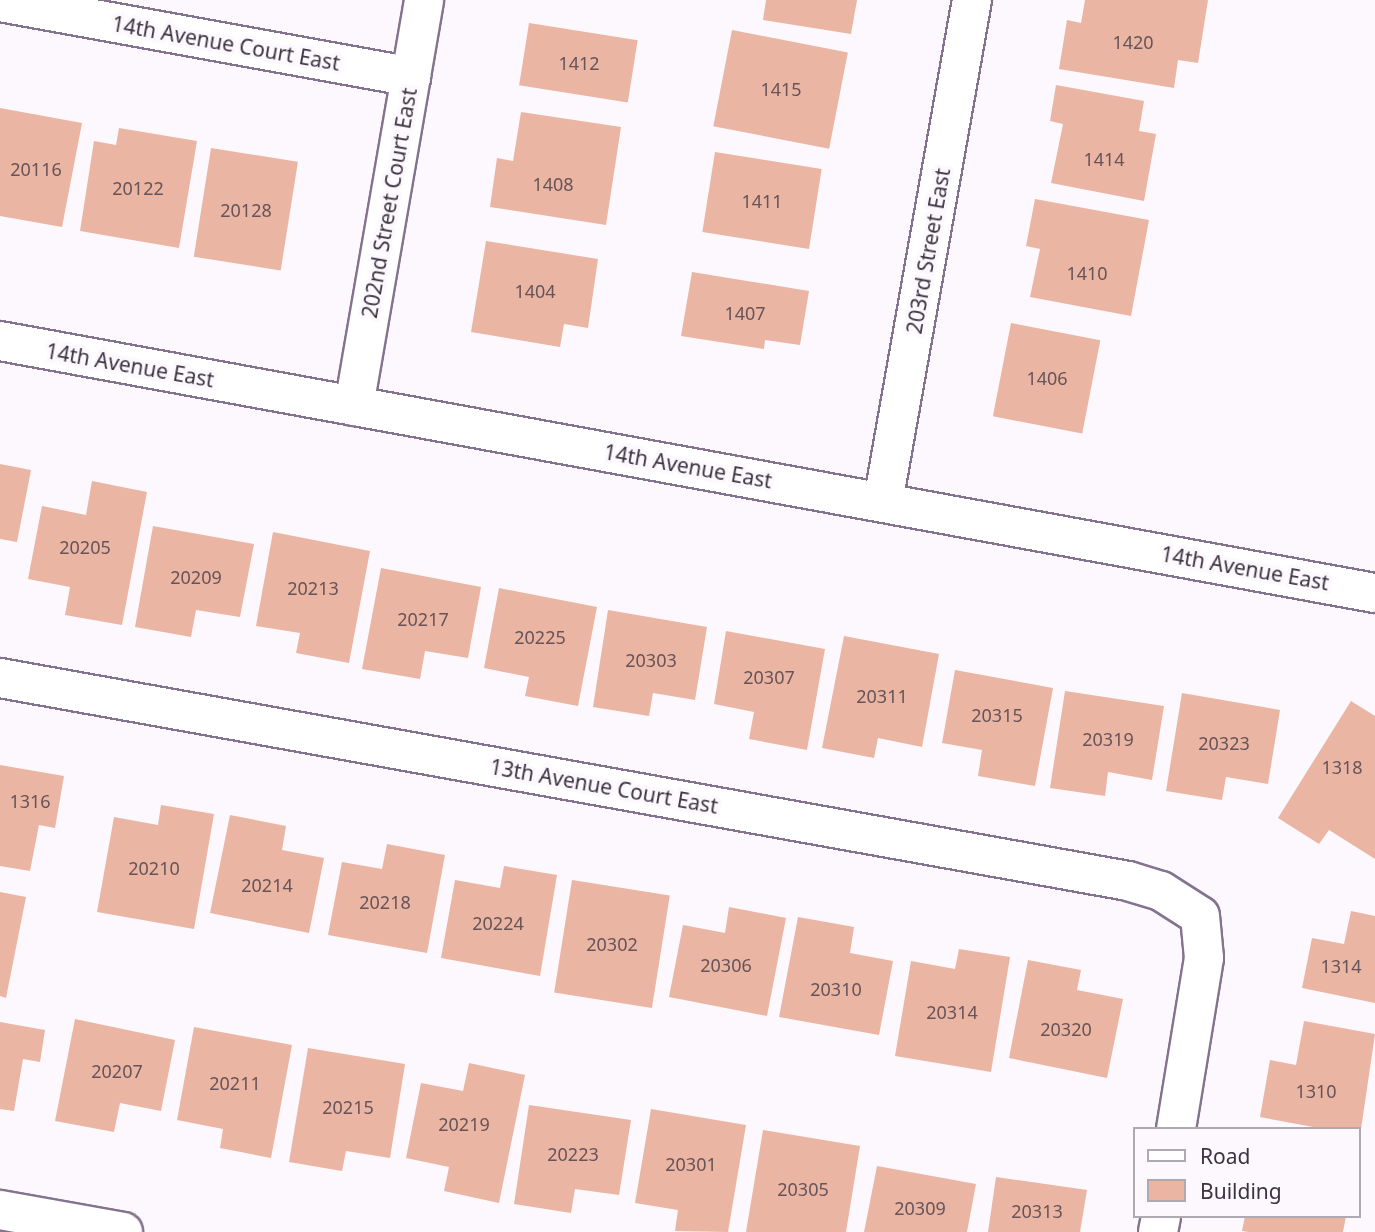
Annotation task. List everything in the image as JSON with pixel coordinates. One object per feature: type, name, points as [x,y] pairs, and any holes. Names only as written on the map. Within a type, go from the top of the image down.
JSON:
[{"type":"street","name":"202nd Street Court East","points":[[354,406],[424,0]]},
{"type":"street","name":"203rd Street East","points":[[883,502],[972,0]]},
{"type":"street","name":"14th Avenue Court East","points":[[0,2],[411,77]]},
{"type":"street","name":"14th Avenue East","points":[[0,341],[1375,593]]},
{"type":"street","name":"13th Avenue Court East","points":[[0,678],[1128,881],[1161,891],[1200,916],[1202,986],[1176,1127]]},
{"type":"street","points":[[0,1210],[123,1232]]},
{"type":"building","points":[[766,0],[857,0],[851,34],[763,20]]},
{"type":"building","points":[[1085,0],[1208,0],[1198,63],[1178,60],[1174,88],[1059,69],[1067,20],[1081,23]]},
{"type":"building","points":[[529,23],[638,40],[628,102],[519,85]]},
{"type":"building","points":[[732,30],[848,53],[829,149],[713,126]]},
{"type":"building","points":[[1056,85],[1144,101],[1139,131],[1156,134],[1144,201],[1051,183],[1063,124],[1050,121]]},
{"type":"building","points":[[0,108],[82,123],[62,227],[0,216]]},
{"type":"building","points":[[521,112],[621,127],[606,225],[490,207],[497,158],[513,161]]},
{"type":"building","points":[[119,128],[197,141],[179,248],[80,231],[94,141],[116,145]]},
{"type":"building","points":[[211,148],[298,162],[281,270],[194,257]]},
{"type":"building","points":[[715,152],[822,169],[809,249],[702,232]]},
{"type":"building","points":[[1035,199],[1149,220],[1131,316],[1030,297],[1040,249],[1026,246]]},
{"type":"building","points":[[486,241],[598,259],[588,328],[564,324],[560,347],[471,332]]},
{"type":"building","points":[[692,272],[809,291],[800,345],[765,340],[764,349],[681,336]]},
{"type":"building","points":[[1011,323],[1100,340],[1082,434],[993,416]]},
{"type":"building","points":[[0,464],[31,470],[17,542],[0,539]]},
{"type":"building","points":[[92,481],[147,492],[122,625],[65,615],[70,587],[28,579],[42,506],[86,515]]},
{"type":"building","points":[[153,526],[254,544],[240,617],[196,610],[191,637],[135,627]]},
{"type":"building","points":[[273,532],[370,551],[349,663],[296,653],[300,633],[256,626]]},
{"type":"building","points":[[381,568],[481,587],[468,658],[425,651],[420,679],[362,669]]},
{"type":"building","points":[[499,588],[597,607],[578,706],[525,696],[529,677],[484,668]]},
{"type":"building","points":[[608,610],[707,627],[695,700],[653,693],[649,716],[593,707]]},
{"type":"building","points":[[726,631],[825,649],[807,750],[749,739],[754,712],[714,704]]},
{"type":"building","points":[[844,636],[939,654],[922,747],[878,738],[874,758],[822,748]]},
{"type":"building","points":[[955,670],[1053,688],[1035,786],[978,776],[982,750],[942,743]]},
{"type":"building","points":[[1065,691],[1164,706],[1152,780],[1108,772],[1105,796],[1050,788]]},
{"type":"building","points":[[1182,693],[1280,710],[1268,784],[1226,777],[1222,800],[1166,791]]},
{"type":"building","points":[[1351,701],[1375,716],[1375,859],[1329,830],[1319,844],[1278,818]]},
{"type":"building","points":[[0,765],[64,776],[55,828],[39,825],[30,871],[0,866]]},
{"type":"building","points":[[161,805],[214,814],[194,929],[97,912],[114,817],[158,825]]},
{"type":"building","points":[[230,815],[286,826],[282,850],[324,858],[309,933],[210,913]]},
{"type":"building","points":[[387,844],[445,855],[427,953],[328,935],[342,862],[382,869]]},
{"type":"building","points":[[504,866],[557,875],[540,976],[441,958],[455,880],[500,888]]},
{"type":"building","points":[[572,880],[670,895],[652,1008],[554,993]]},
{"type":"building","points":[[0,892],[26,897],[6,998],[0,996]]},
{"type":"building","points":[[729,907],[786,918],[767,1016],[669,997],[683,925],[725,933]]},
{"type":"building","points":[[1351,911],[1375,916],[1375,1003],[1302,988],[1312,938],[1344,944]]},
{"type":"building","points":[[798,917],[854,927],[850,953],[893,961],[879,1035],[779,1017]]},
{"type":"building","points":[[959,949],[1010,957],[991,1072],[895,1056],[911,961],[955,969]]},
{"type":"building","points":[[1028,960],[1081,970],[1077,990],[1123,999],[1107,1078],[1009,1058]]},
{"type":"building","points":[[75,1019],[175,1040],[161,1111],[120,1103],[114,1132],[55,1121]]},
{"type":"building","points":[[1304,1021],[1375,1034],[1361,1129],[1313,1127],[1260,1117],[1270,1060],[1296,1065]]},
{"type":"building","points":[[0,1022],[45,1030],[40,1062],[23,1059],[14,1111],[0,1109]]},
{"type":"building","points":[[194,1027],[292,1045],[271,1158],[220,1148],[223,1129],[177,1120]]},
{"type":"building","points":[[308,1048],[405,1064],[390,1158],[346,1151],[342,1171],[289,1162]]},
{"type":"building","points":[[469,1063],[525,1075],[499,1203],[444,1191],[449,1167],[406,1158],[421,1083],[463,1091]]},
{"type":"building","points":[[529,1105],[631,1120],[619,1195],[575,1189],[571,1213],[514,1204]]},
{"type":"building","points":[[651,1109],[746,1125],[728,1232],[675,1231],[678,1210],[635,1203]]},
{"type":"building","points":[[763,1130],[860,1146],[846,1232],[746,1232]]},
{"type":"building","points":[[877,1166],[976,1184],[967,1232],[864,1232]]},
{"type":"building","points":[[996,1177],[1087,1190],[1080,1232],[988,1232]]},
{"type":"building","points":[[1245,1218],[1346,1218],[1343,1232],[1242,1231]]}]
